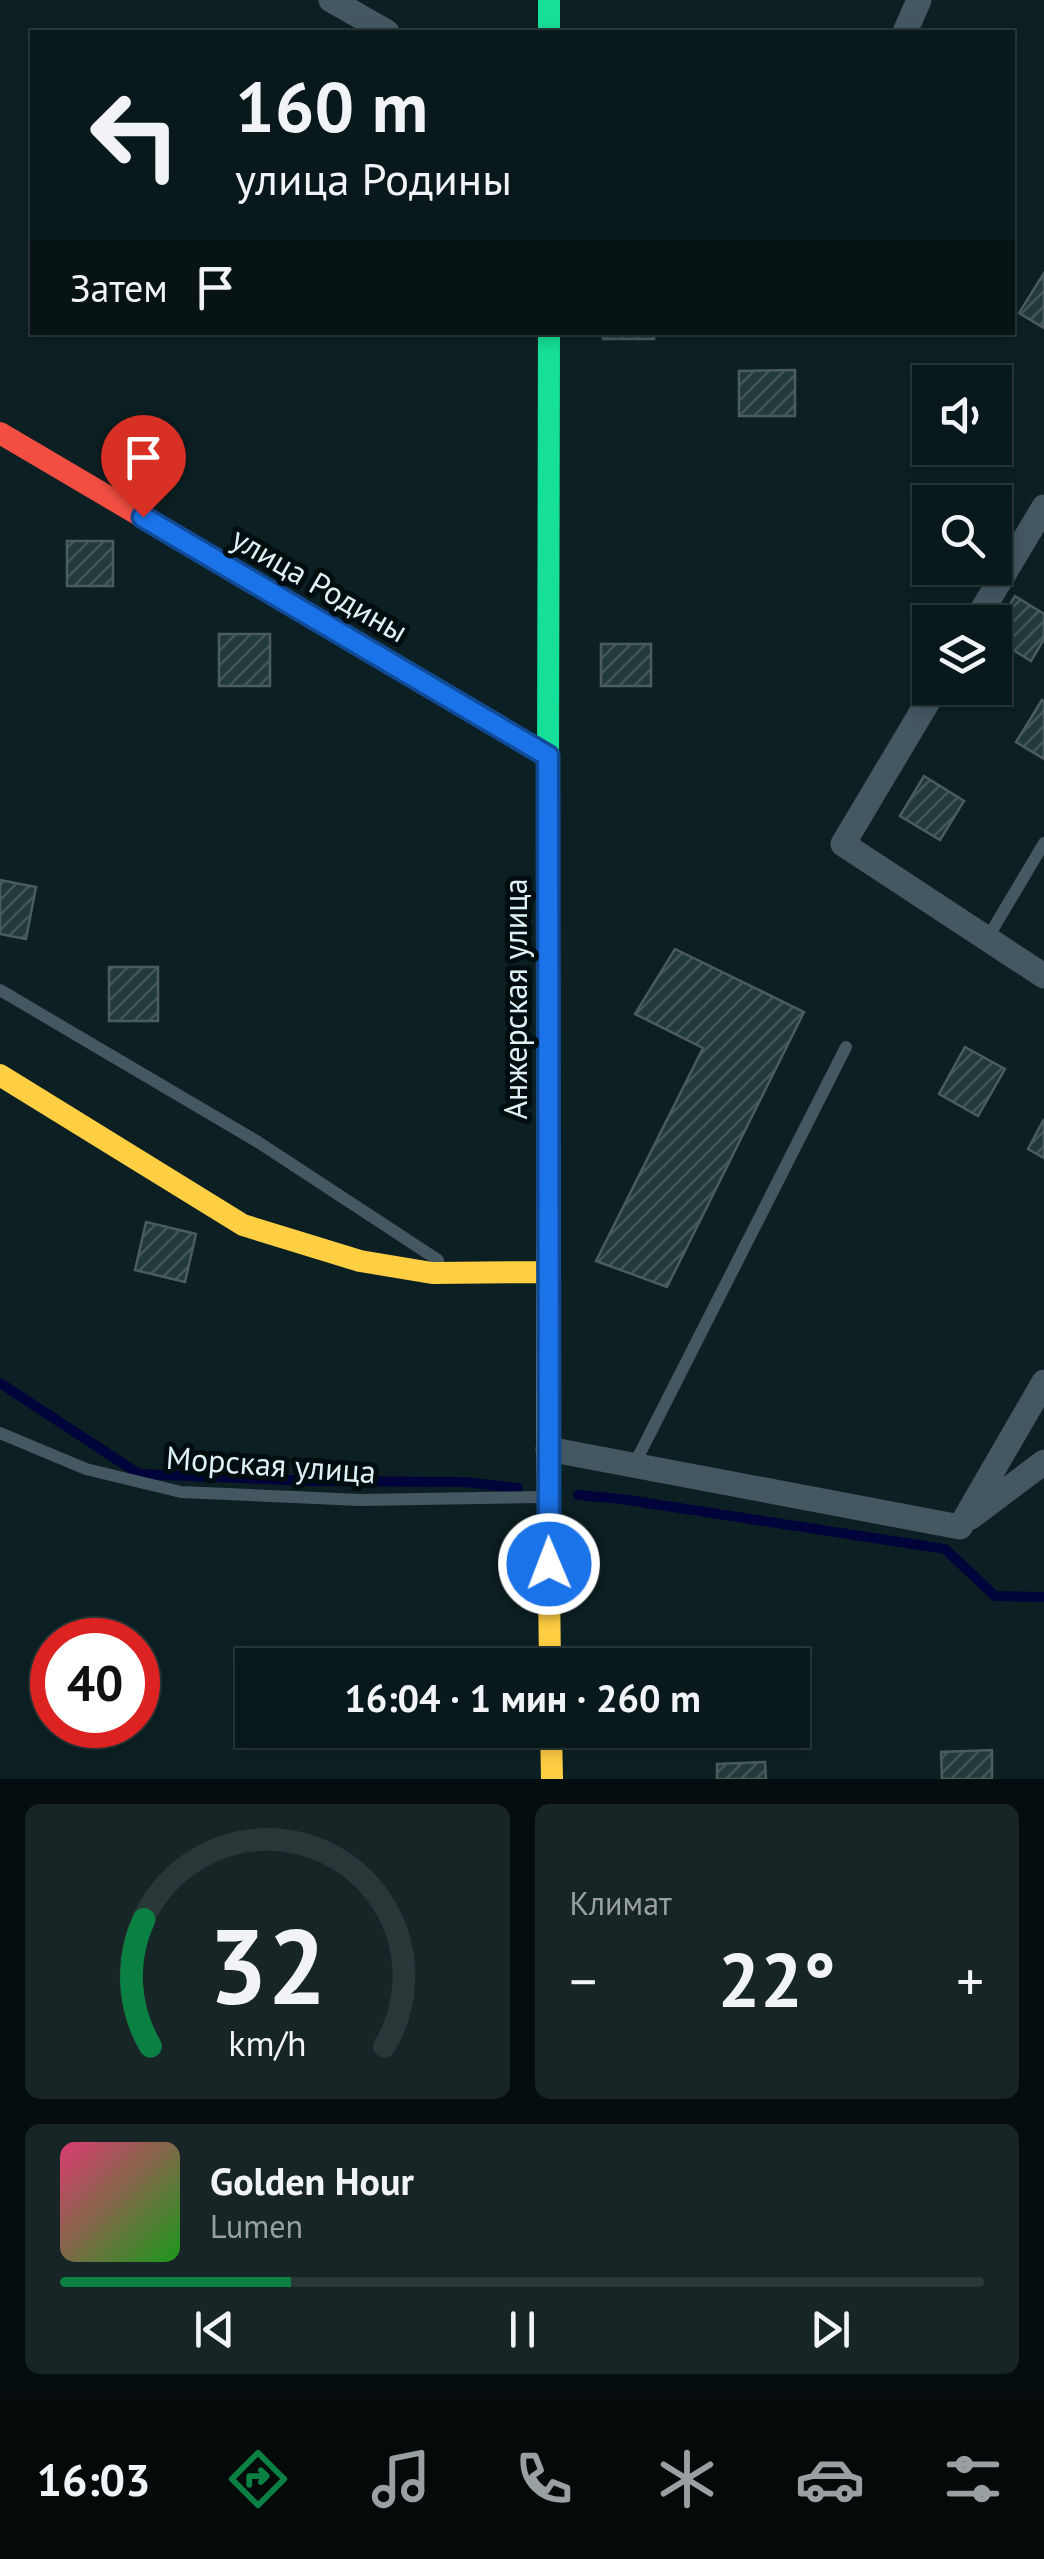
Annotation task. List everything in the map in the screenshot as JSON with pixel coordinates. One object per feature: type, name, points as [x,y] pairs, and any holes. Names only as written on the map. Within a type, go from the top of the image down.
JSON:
[{"type":"street","points":[[332,0],[384,30]]},
{"type":"street","points":[[549,0],[549,30]]},
{"type":"street","points":[[906,30],[919,0]]},
{"type":"street","name":"Анжерская улица","points":[[549,335],[550,1648]]},
{"type":"street","name":"улица Родины","points":[[3,430],[548,756]]},
{"type":"street","points":[[985,605],[1044,507]]},
{"type":"street","points":[[926,705],[842,844],[1044,976]]},
{"type":"street","points":[[0,1075],[243,1224],[360,1261],[432,1273],[548,1272]]},
{"type":"street","points":[[960,1527],[1044,1382]]},
{"type":"street","points":[[548,1448],[960,1527],[1044,1462]]},
{"type":"street","points":[[551,1748],[552,1779]]},
{"type":"lane","points":[[987,938],[1044,843]]},
{"type":"lane","points":[[0,990],[258,1142],[457,1273]]},
{"type":"lane","points":[[634,1465],[846,1047]]},
{"type":"lane","name":"Морская улица","points":[[0,1433],[86,1470],[181,1492],[360,1500],[548,1496]]},
{"type":"building","points":[[1044,273],[1044,328],[1019,313]]},
{"type":"building","points":[[603,335],[654,335],[654,339],[603,339]]},
{"type":"building","points":[[795,370],[795,416],[739,416],[739,371]]},
{"type":"building","points":[[67,541],[113,541],[113,586],[67,586]]},
{"type":"building","points":[[1015,596],[1044,614],[1044,639],[1031,661],[1012,649],[1010,605]]},
{"type":"building","points":[[219,634],[270,634],[270,686],[219,686]]},
{"type":"building","points":[[601,644],[651,644],[651,686],[601,686]]},
{"type":"building","points":[[1044,701],[1044,759],[1016,742]]},
{"type":"building","points":[[924,776],[964,801],[940,840],[900,816]]},
{"type":"building","points":[[0,880],[36,887],[26,939],[0,934]]},
{"type":"building","points":[[675,949],[804,1012],[667,1287],[596,1261],[703,1048],[635,1014]]},
{"type":"building","points":[[109,967],[158,967],[158,1021],[109,1021]]},
{"type":"building","points":[[965,1047],[1005,1069],[978,1116],[939,1094]]},
{"type":"building","points":[[1044,1119],[1044,1158],[1028,1149]]},
{"type":"building","points":[[146,1222],[196,1234],[185,1282],[135,1270]]},
{"type":"building","points":[[992,1750],[992,1779],[942,1779],[941,1752]]},
{"type":"building","points":[[765,1762],[766,1779],[717,1779],[717,1764]]},
{"type":"waterway","points":[[0,1383],[139,1474],[464,1482],[518,1488]]},
{"type":"waterway","points":[[578,1495],[945,1549],[995,1596],[1044,1597]]},
{"type":"traffic: fast","points":[[549,0],[549,30]]},
{"type":"traffic: fast","points":[[548,782],[549,335]]},
{"type":"traffic: slow","points":[[548,782],[550,1648]]},
{"type":"traffic: slow","points":[[0,1075],[243,1225],[360,1261],[432,1273],[547,1272]]},
{"type":"traffic: slow","points":[[551,1748],[552,1779]]},
{"type":"traffic: jam","points":[[0,433],[548,756]]},
{"type":"route","points":[[143,517],[548,756],[549,1564]]}]
